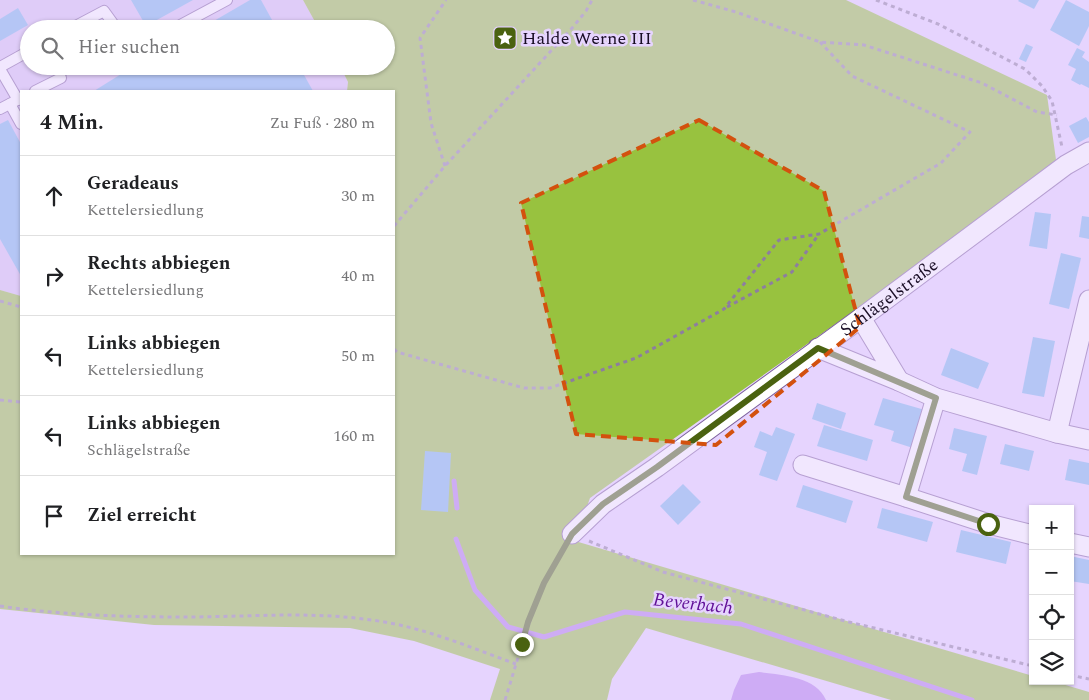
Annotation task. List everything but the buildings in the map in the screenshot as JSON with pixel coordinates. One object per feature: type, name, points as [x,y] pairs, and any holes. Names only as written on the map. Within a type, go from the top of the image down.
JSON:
[{"type":"street","name":"Schlägelstraße","points":[[572,534],[603,504],[657,467],[1066,165],[1089,152]]},
{"type":"street","points":[[1057,433],[1089,300]]},
{"type":"street","points":[[860,318],[899,381]]},
{"type":"street","points":[[818,348],[936,398],[1057,433],[1089,440]]},
{"type":"street","points":[[906,497],[936,398]]},
{"type":"street","points":[[804,464],[988,524],[1029,533]]},
{"type":"street","points":[[1074,544],[1089,546]]},
{"type":"lane","points":[[190,20],[227,0]]},
{"type":"lane","points":[[87,20],[104,11],[111,20]]},
{"type":"lane","points":[[20,56],[0,68],[16,101],[20,119]]},
{"type":"lane","points":[[37,90],[61,78]]},
{"type":"lane","points":[[0,109],[16,101]]},
{"type":"path","points":[[445,166],[431,123],[420,38],[446,0]]},
{"type":"path","points":[[395,225],[445,166],[573,27],[592,0]]},
{"type":"path","points":[[693,0],[736,12],[820,42],[864,45],[982,83],[1037,112],[1057,115]]},
{"type":"path","points":[[876,0],[938,24],[1025,69],[1042,86],[1052,101],[1057,115],[1066,165]]},
{"type":"path","points":[[724,309],[779,240],[819,234],[941,163],[970,132],[852,76],[820,42]]},
{"type":"path","points":[[395,350],[524,388],[550,388],[636,358],[792,272],[819,234]]},
{"type":"path","points":[[0,301],[20,307]]},
{"type":"path","points":[[0,400],[20,402]]},
{"type":"path","points":[[505,700],[528,622],[544,583],[572,534],[663,572],[849,622],[1029,665]]},
{"type":"path","points":[[0,606],[25,610],[105,615],[185,617],[302,615],[371,620],[415,628],[516,664]]},
{"type":"path","points":[[1074,676],[1089,680]]},
{"type":"highlighted area","points":[[699,120],[824,191],[860,327],[716,445],[576,434],[521,203]]},
{"type":"shaded area","points":[[0,0],[303,0],[314,20],[20,20],[20,75],[344,75],[348,82],[347,90],[20,90],[20,296],[0,290]]},
{"type":"shaded area","points":[[759,672],[806,681],[821,692],[826,700],[731,700],[741,675]]},
{"type":"green space","points":[[303,0],[846,0],[1047,95],[1057,167],[590,498],[575,541],[1029,675],[1029,685],[1065,685],[1089,692],[1089,700],[891,700],[646,628],[612,679],[607,700],[490,700],[500,669],[414,641],[350,628],[154,625],[0,609],[0,290],[20,296],[20,555],[395,555],[395,90],[347,90],[348,82],[344,75],[395,75],[395,20],[314,20]]},
{"type":"waterway","name":"Beverbach","points":[[454,481],[457,508]]},
{"type":"waterway","name":"Beverbach","points":[[456,539],[475,590],[508,627],[544,637],[625,612],[741,624],[972,700]]},
{"type":"place","name":"Halde Werne III","points":[[505,38]]},
{"type":"route","points":[[522,644],[528,622],[544,583],[572,534],[603,504],[657,467],[818,348],[936,398],[906,497],[988,524]]}]
